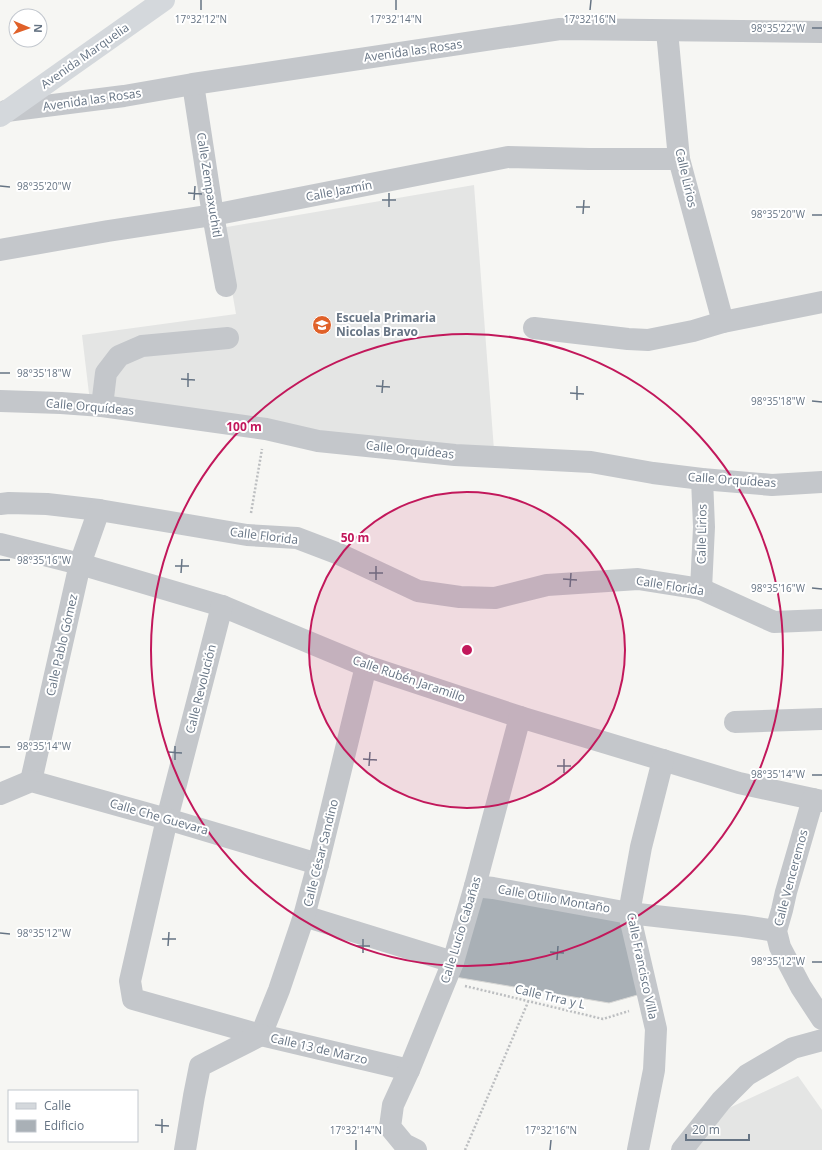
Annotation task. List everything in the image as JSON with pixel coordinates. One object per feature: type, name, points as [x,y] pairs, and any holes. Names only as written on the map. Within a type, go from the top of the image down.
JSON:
[{"type":"main road","name":"Avenida Marquelia","points":[[3,113],[164,0]]},
{"type":"street","name":"Avenida las Rosas","points":[[3,113],[124,96],[193,84],[560,29],[822,32]]},
{"type":"street","name":"Calle Lirios","points":[[667,31],[679,159],[723,322]]},
{"type":"street","name":"Calle Zempaxuchitl","points":[[193,84],[213,215],[226,286]]},
{"type":"street","name":"Calle Jazmín","points":[[0,250],[108,231],[213,215],[508,157],[679,159]]},
{"type":"street","points":[[534,328],[648,340],[693,331],[723,322],[822,302]]},
{"type":"street","points":[[102,406],[106,373],[119,356],[142,346],[228,338]]},
{"type":"street","name":"Calle Orquídeas","points":[[0,401],[102,406],[266,429],[318,441],[455,455],[591,462],[653,473],[702,479],[772,484],[822,482]]},
{"type":"street","name":"Calle Lirios","points":[[701,589],[704,527],[702,479]]},
{"type":"street","name":"Calle Florida","points":[[0,504],[47,504],[99,510],[247,535],[297,538],[340,554],[418,591],[460,597],[495,598],[547,585],[638,579],[701,589],[774,622],[822,620]]},
{"type":"street","name":"Calle Pablo Gómez","points":[[31,781],[80,564],[99,510]]},
{"type":"street","name":"Calle Rubén Jaramillo","points":[[0,544],[80,564],[222,606],[366,666],[520,717],[739,783],[817,800]]},
{"type":"street","name":"Calle Revolución","points":[[222,606],[167,819],[130,981],[133,999],[261,1035]]},
{"type":"street","name":"Calle César Sandino","points":[[261,1035],[279,990],[304,916],[366,666]]},
{"type":"street","name":"Calle Lucio Cabañas","points":[[416,1150],[404,1144],[390,1127],[393,1105],[449,972],[475,886],[520,717]]},
{"type":"street","points":[[735,722],[822,718]]},
{"type":"street","name":"Calle Francisco Villa","points":[[638,1150],[654,1070],[656,1029],[629,913],[641,847],[663,760]]},
{"type":"street","points":[[1,790],[31,781]]},
{"type":"street","name":"Calle Che Guevara","points":[[31,781],[167,819],[318,864]]},
{"type":"street","name":"Calle Venceremos","points":[[817,800],[786,892],[776,931],[780,947],[801,987],[822,1019]]},
{"type":"street","name":"Calle Otilio Montaño","points":[[475,886],[494,888],[629,913],[776,931]]},
{"type":"street","points":[[304,916],[449,972]]},
{"type":"street","name":"Calle 13 de Marzo","points":[[185,1150],[200,1066],[261,1035],[409,1070]]},
{"type":"street","points":[[682,1150],[721,1101],[747,1075],[793,1048],[822,1040]]},
{"type":"path","points":[[247,535],[266,429]]},
{"type":"path","name":"Calle Trra y L","points":[[449,972],[528,1002],[603,1019],[650,1006]]},
{"type":"path","points":[[465,1150],[528,1002]]},
{"type":"shaded area","name":"Escuela Primaria Nicolas Bravo","points":[[474,185],[494,450],[319,434],[90,402],[82,335],[236,314],[221,228]]},
{"type":"shaded area","points":[[798,1076],[822,1110],[822,1150],[692,1150],[729,1108]]},
{"type":"building","points":[[480,890],[624,918],[641,994],[609,1003],[455,977]]},
{"type":"place","name":"Escuela Primaria Nicolas Bravo","points":[[322,325]]}]
